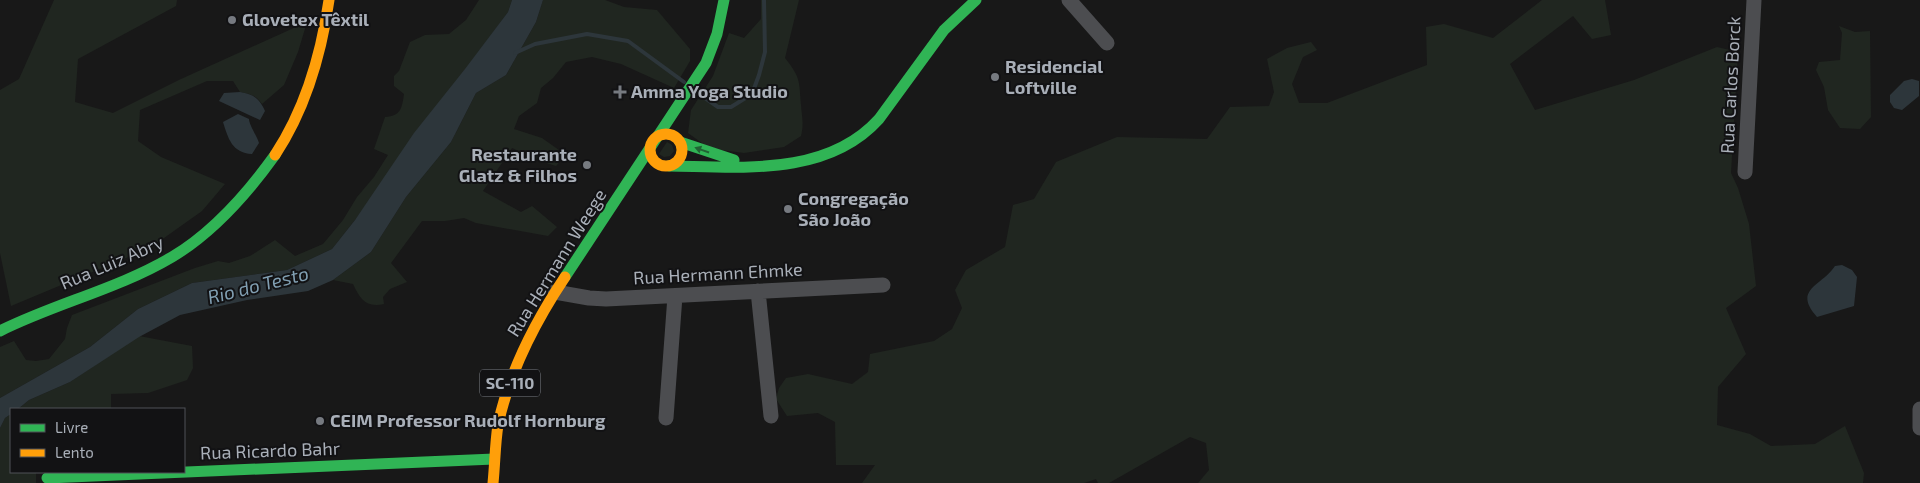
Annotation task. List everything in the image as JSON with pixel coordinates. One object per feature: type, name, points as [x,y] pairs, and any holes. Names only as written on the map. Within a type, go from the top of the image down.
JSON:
[{"type":"street","name":"Rua Luiz Abry","points":[[0,331],[42,311],[151,268],[203,236],[229,212],[277,151],[302,108],[320,49],[329,0]]},
{"type":"street","name":"Rua Hermann Weege","points":[[494,483],[494,459],[498,426],[518,359],[556,292],[694,82],[711,50],[722,16],[724,0]]},
{"type":"street","points":[[758,166],[723,157],[680,142],[667,135],[658,137],[652,146],[652,156],[658,164],[666,166],[758,166],[814,159],[832,154],[851,144],[881,118],[932,45],[953,20],[976,0]]},
{"type":"street","points":[[1069,0],[1107,43]]},
{"type":"street","name":"Rua Carlos Borck","points":[[1745,172],[1754,0]]},
{"type":"street","name":"Rua Hermann Weege","points":[[680,104],[680,142]]},
{"type":"street","points":[[666,166],[674,164],[681,157],[682,147],[680,142]]},
{"type":"street","name":"Rua Hermann Weege","points":[[629,180],[666,166]]},
{"type":"street","name":"Rua Hermann Ehmke","points":[[556,292],[589,298],[606,298],[883,285]]},
{"type":"street","points":[[758,291],[771,416]]},
{"type":"street","points":[[666,418],[674,296]]},
{"type":"street","points":[[1920,409],[1920,428]]},
{"type":"street","name":"Rua Ricardo Bahr","points":[[185,472],[494,459]]},
{"type":"street","name":"Rua Ricardo Bahr","points":[[47,478],[165,473]]},
{"type":"shaded area","points":[[54,0],[177,0],[176,6],[78,59],[75,102],[113,113],[181,79],[307,22],[298,52],[284,85],[262,104],[252,95],[240,92],[233,81],[207,81],[140,110],[138,141],[161,157],[225,184],[202,211],[150,248],[11,306],[0,253],[0,90],[19,79]]},
{"type":"shaded area","points":[[479,0],[512,0],[508,12],[332,249],[287,270],[192,283],[138,309],[90,347],[0,398],[0,347],[14,341],[26,360],[49,359],[65,339],[72,315],[195,268],[218,261],[229,263],[250,256],[275,240],[295,256],[323,244],[343,220],[357,197],[374,177],[388,155],[374,149],[385,117],[394,115],[400,110],[404,94],[394,86],[394,76],[399,71],[410,42],[425,35],[449,34],[466,20]]},
{"type":"shaded area","points":[[543,0],[605,0],[624,7],[657,10],[690,49],[690,61],[674,88],[621,64],[592,57],[566,62],[553,78],[541,88],[537,103],[519,116],[514,129],[542,138],[566,155],[556,166],[512,148],[483,191],[521,212],[532,206],[557,227],[548,236],[476,223],[464,218],[445,221],[422,221],[391,263],[407,282],[390,289],[383,297],[384,304],[373,305],[364,301],[353,284],[333,280],[371,252],[406,197],[451,142],[476,93],[506,75],[536,22]]},
{"type":"shaded area","points":[[761,0],[799,0],[785,58],[797,75],[803,120],[801,136],[784,147],[744,153],[706,146],[688,133],[691,110],[713,76],[729,33],[744,38],[761,19]]},
{"type":"shaded area","points":[[1542,0],[1605,0],[1611,35],[1592,39],[1573,16],[1510,64],[1535,110],[1634,80],[1717,47],[1738,52],[1731,173],[1738,188],[1749,224],[1756,286],[1726,308],[1746,354],[1718,387],[1717,425],[1750,434],[1771,446],[1815,444],[1845,426],[1864,473],[1863,483],[1198,483],[1209,470],[1206,443],[1190,437],[1109,483],[1098,483],[1096,479],[1084,483],[862,483],[875,465],[836,465],[835,422],[818,413],[787,416],[776,399],[779,388],[786,378],[808,374],[852,384],[868,372],[870,354],[934,341],[952,329],[962,308],[955,290],[966,270],[1005,247],[1013,205],[1034,199],[1056,162],[1117,137],[1207,139],[1230,107],[1269,106],[1274,92],[1267,59],[1287,48],[1311,42],[1317,50],[1303,57],[1292,84],[1299,103],[1327,103],[1427,65],[1426,27],[1444,24],[1493,38]]},
{"type":"shaded area","points":[[1839,26],[1855,32],[1870,31],[1871,117],[1860,129],[1840,128],[1828,110],[1824,87],[1816,70],[1819,62],[1840,60],[1842,33]]},
{"type":"shaded area","points":[[667,142],[672,145],[674,151],[670,156],[664,157],[659,154]]},
{"type":"shaded area","points":[[139,336],[192,346],[193,368],[187,380],[148,393],[111,394],[111,408],[19,408],[29,400],[70,382]]},
{"type":"shaded area","points":[[10,415],[10,473],[36,473],[36,483],[0,483],[0,428],[5,418]]},
{"type":"water","name":"Rio do Testo","points":[[512,0],[543,0],[536,22],[506,75],[476,93],[451,142],[406,197],[371,252],[333,280],[308,291],[247,300],[180,315],[139,337],[70,382],[29,400],[19,408],[10,408],[10,415],[5,418],[0,428],[0,398],[90,347],[138,309],[192,283],[287,270],[332,249],[355,220],[414,133],[508,12]]},
{"type":"water","points":[[1912,79],[1919,81],[1919,96],[1902,110],[1894,108],[1890,102],[1890,95],[1904,81]]},
{"type":"water","points":[[240,92],[252,95],[258,100],[265,111],[260,120],[219,101],[224,93]]},
{"type":"water","points":[[238,114],[249,119],[259,143],[252,154],[235,148],[227,134],[223,122]]},
{"type":"water","points":[[1842,265],[1852,270],[1857,277],[1854,306],[1817,317],[1810,308],[1807,300],[1808,294],[1835,266]]},
{"type":"waterway","points":[[695,91],[718,107],[731,107],[752,94],[765,52],[764,0]]},
{"type":"waterway","points":[[515,53],[535,44],[587,34],[628,41],[684,82]]},
{"type":"traffic: fast","points":[[565,277],[706,63],[717,34],[724,0]]},
{"type":"traffic: fast","points":[[669,166],[753,167],[781,165],[808,160],[834,151],[858,138],[879,119],[944,30],[976,0]]},
{"type":"traffic: fast","points":[[680,142],[734,160]]},
{"type":"traffic: fast","points":[[0,331],[130,278],[172,257],[216,224],[253,184],[275,155]]},
{"type":"traffic: fast","points":[[185,472],[494,459]]},
{"type":"traffic: fast","points":[[47,478],[165,473]]},
{"type":"traffic: slow","points":[[275,155],[295,119],[311,81],[322,41],[329,0]]},
{"type":"traffic: slow","points":[[666,134],[677,139],[682,150],[677,161],[666,166],[655,161],[650,150],[655,139],[666,134]]},
{"type":"traffic: slow","points":[[493,483],[498,425],[509,386],[524,348],[543,312],[565,277]]},
{"type":"place","name":"Glovetex Têxtil","points":[[232,20]]},
{"type":"place","name":"Residencial Loftville","points":[[995,77]]},
{"type":"place","name":"Amma Yoga Studio","points":[[620,92]]},
{"type":"place","name":"Restaurante Glatz & Filhos","points":[[587,165]]},
{"type":"place","name":"Congregação São João","points":[[788,209]]},
{"type":"place","name":"CEIM Professor Rudolf Hornburg","points":[[320,421]]}]
